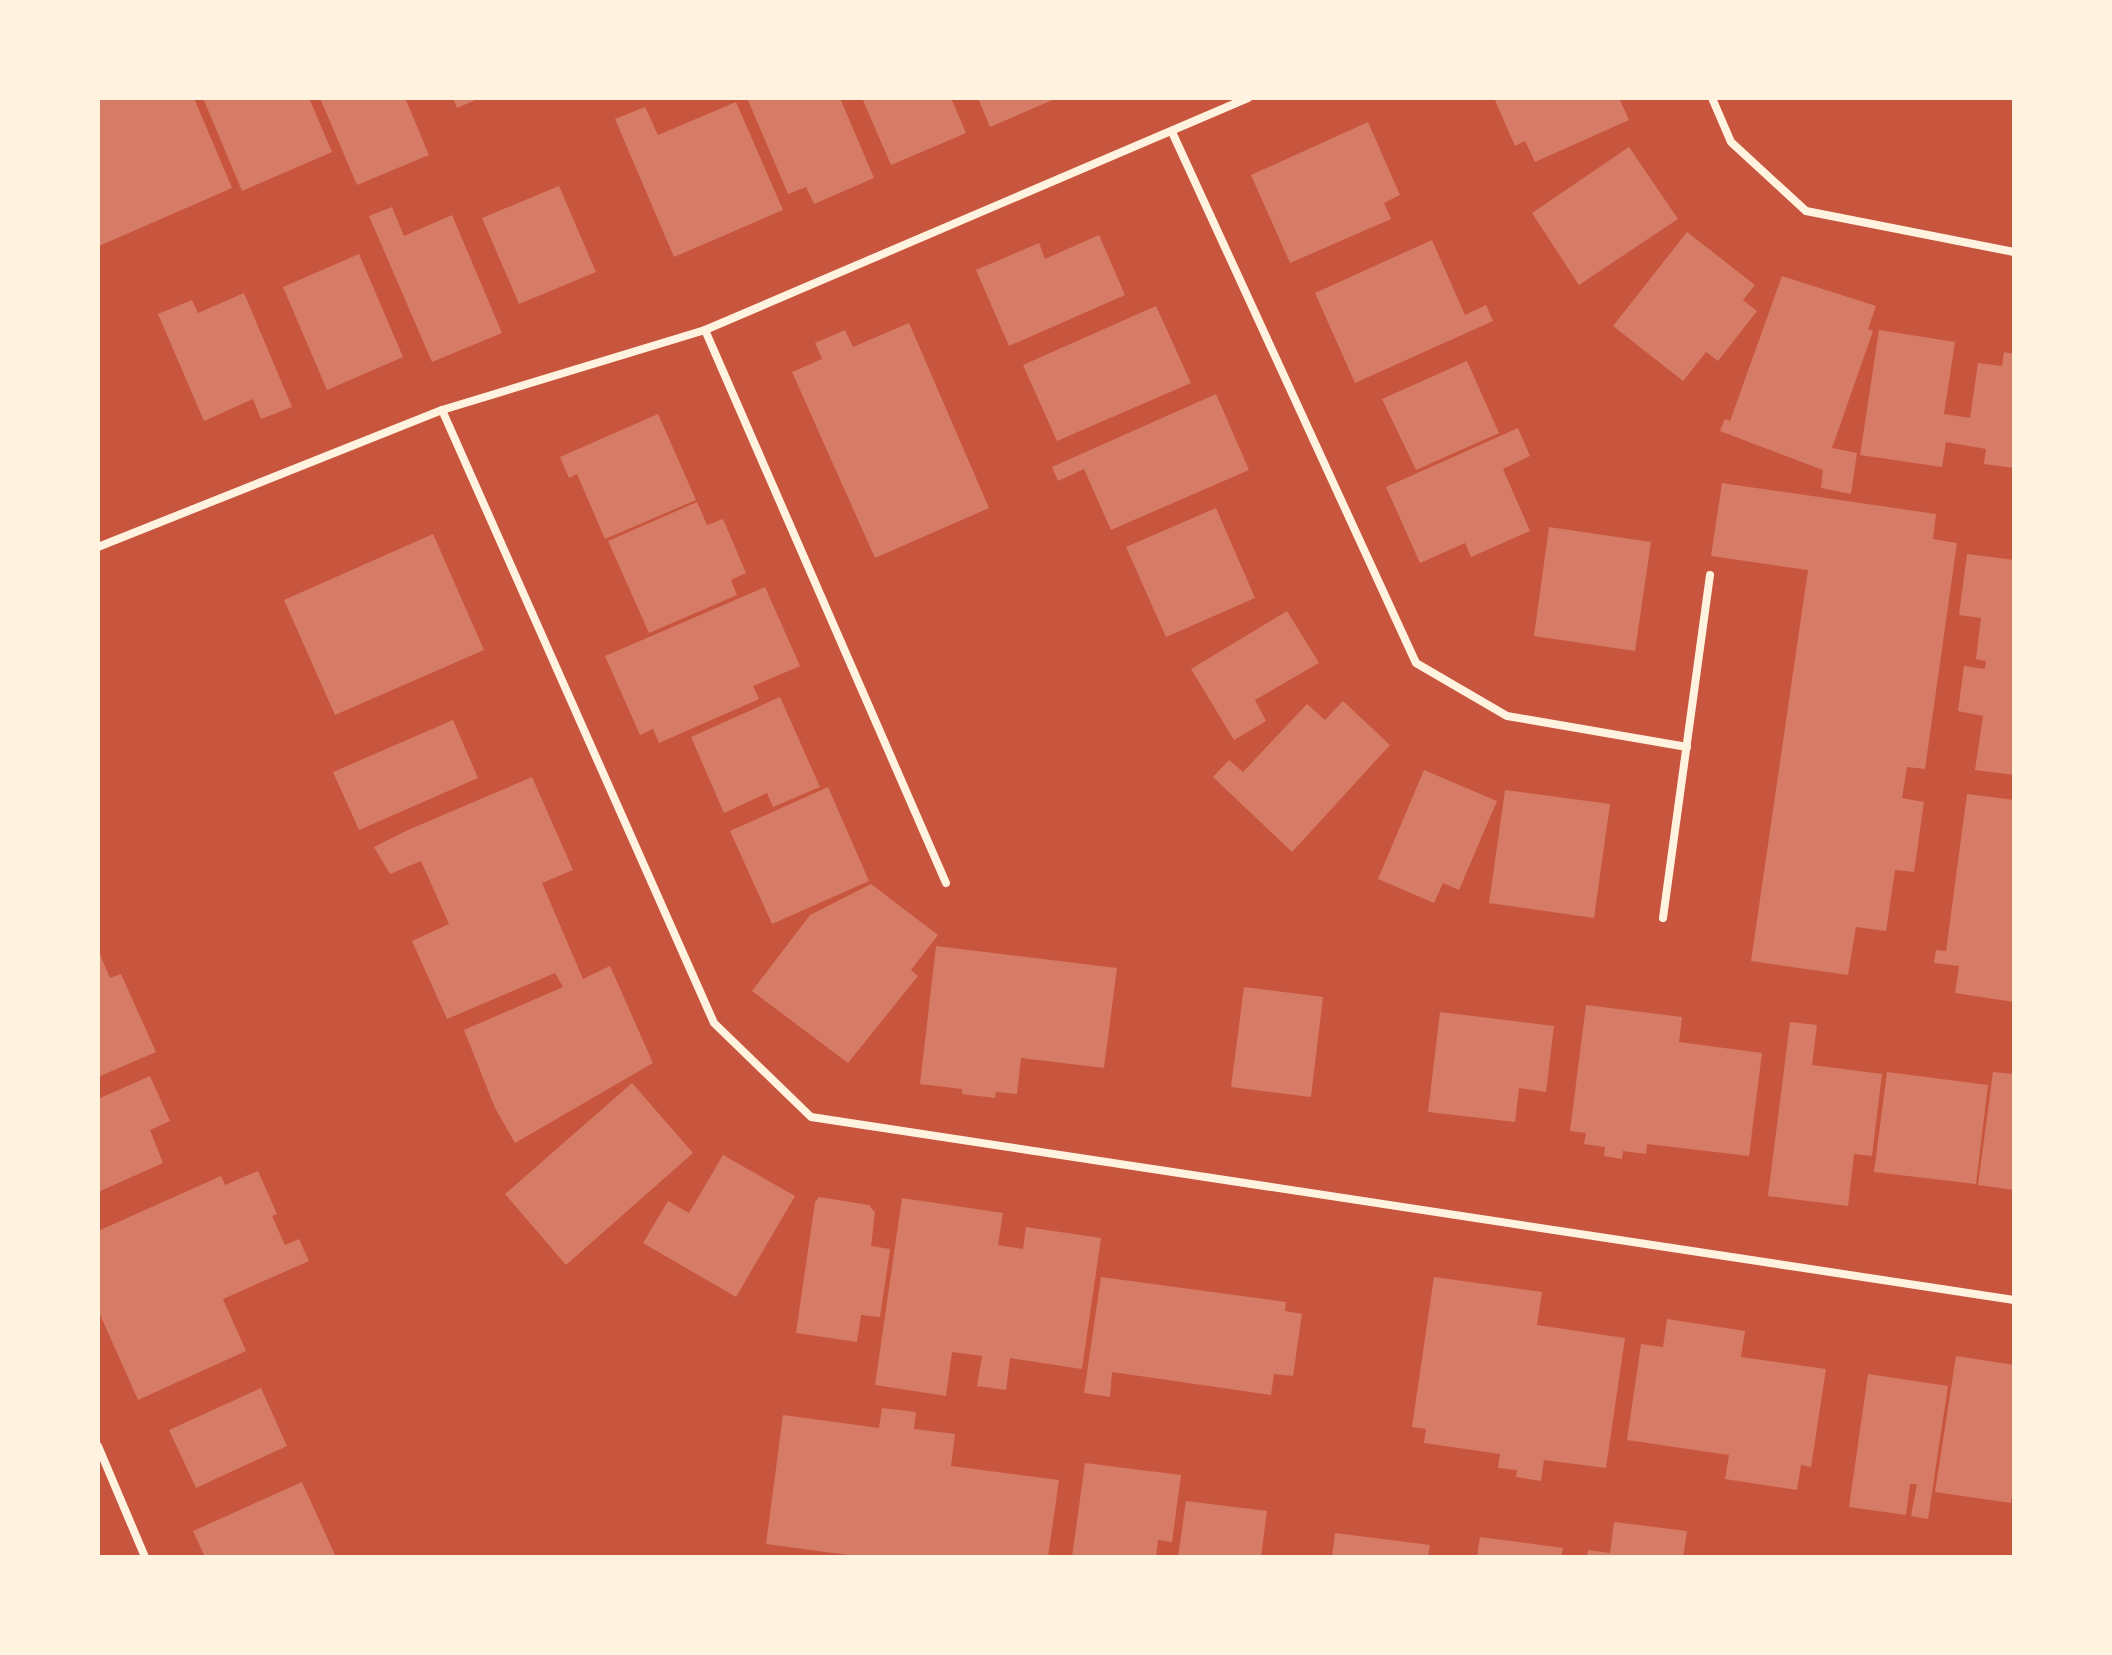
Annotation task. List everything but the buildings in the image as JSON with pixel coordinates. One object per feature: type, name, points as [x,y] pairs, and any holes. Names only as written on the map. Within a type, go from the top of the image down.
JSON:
[{"type":"street","points":[[98,547],[442,410],[705,330],[1248,98]]},
{"type":"street","points":[[1712,98],[1731,142],[1806,211],[2014,252]]},
{"type":"street","points":[[1172,132],[1416,663],[1507,716],[1687,747]]},
{"type":"street","points":[[705,330],[946,883]]},
{"type":"street","points":[[442,410],[714,1023],[811,1117],[2014,1300]]},
{"type":"street","points":[[1663,918],[1710,575]]},
{"type":"street","points":[[98,1446],[145,1557]]}]
